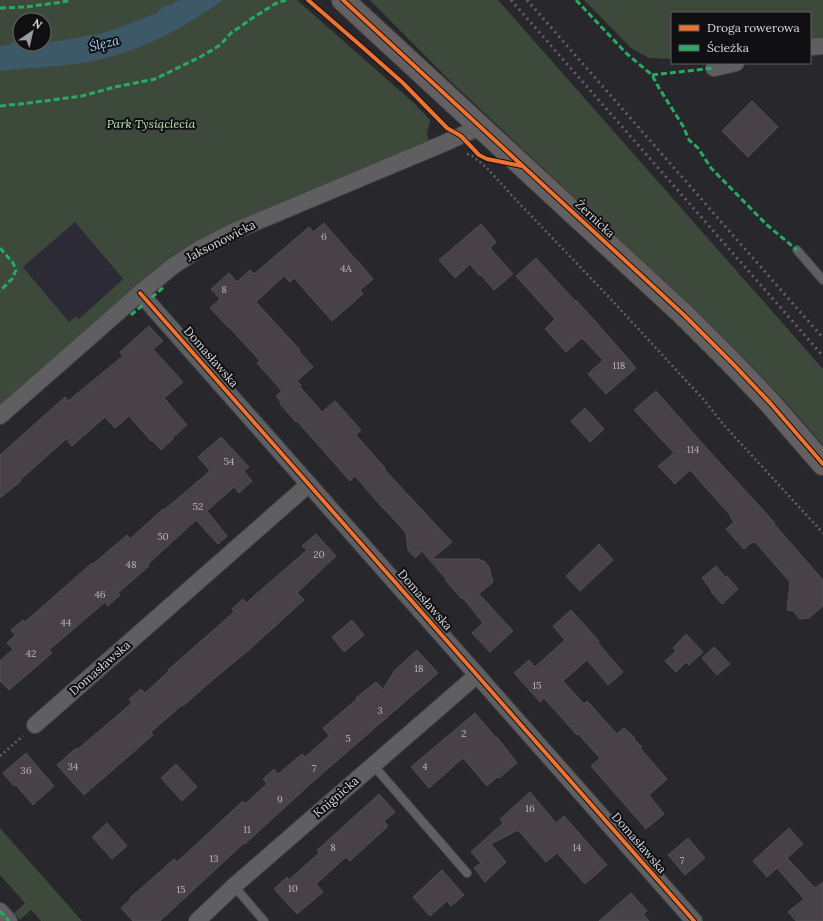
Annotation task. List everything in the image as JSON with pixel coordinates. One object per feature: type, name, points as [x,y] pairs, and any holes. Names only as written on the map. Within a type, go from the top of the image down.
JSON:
[{"type":"street","name":"Żernicka","points":[[342,0],[684,315],[766,399],[823,464]]},
{"type":"street","points":[[811,47],[823,46]]},
{"type":"street","points":[[714,68],[732,64]]},
{"type":"street","name":"Jaksonowicka","points":[[0,416],[140,293],[173,266],[200,249],[230,233],[480,127]]},
{"type":"street","name":"Domasławska","points":[[140,293],[477,675],[688,919]]},
{"type":"street","name":"Domasławska","points":[[35,725],[309,484]]},
{"type":"street","name":"Knignicka","points":[[197,921],[234,886],[477,675]]},
{"type":"street","points":[[0,911],[9,921]]},
{"type":"lane","points":[[797,250],[823,280]]},
{"type":"lane","points":[[373,765],[467,873]]},
{"type":"lane","points":[[234,886],[264,921]]},
{"type":"path","points":[[450,141],[462,152],[471,155],[486,167],[591,277],[650,340],[704,400],[723,424],[823,534]]},
{"type":"path","points":[[0,756],[35,725]]},
{"type":"shaded area","points":[[75,222],[123,279],[79,319],[69,322],[23,267]]},
{"type":"green space","name":"Park Tysiąclecia","points":[[0,0],[297,0],[415,104],[430,120],[427,133],[429,142],[270,207],[194,242],[165,261],[0,406]],"holes":[[[75,222],[123,279],[79,319],[76,316],[69,322],[23,267]]]},
{"type":"green space","points":[[370,0],[498,0],[823,369],[823,445],[783,399],[746,360],[447,78]]},
{"type":"green space","points":[[584,0],[823,0],[823,38],[811,41],[811,12],[671,12],[671,59],[649,58],[631,48]]},
{"type":"green space","points":[[0,828],[82,921],[41,921],[31,910],[20,920],[14,913],[25,903],[0,875]]},
{"type":"water","name":"Ślęza","points":[[178,0],[223,0],[208,11],[176,30],[124,53],[77,64],[0,71],[0,46],[10,45],[12,42],[12,52],[52,52],[52,42],[97,35],[156,14],[163,6],[171,5]]},
{"type":"building","points":[[752,101],[778,127],[748,157],[722,131]]},
{"type":"building","points":[[324,223],[373,279],[360,290],[363,294],[332,321],[294,278],[290,282],[284,276],[256,302],[300,350],[299,351],[313,367],[297,381],[301,385],[300,387],[322,412],[335,401],[361,430],[356,435],[385,468],[384,469],[452,542],[432,559],[479,559],[485,562],[489,567],[493,582],[479,594],[513,631],[490,652],[472,633],[483,623],[463,598],[462,599],[445,580],[446,579],[422,551],[415,558],[408,550],[406,533],[355,476],[350,481],[280,404],[281,403],[276,396],[282,391],[257,363],[260,361],[210,308],[220,299],[211,289],[229,273],[237,282],[250,270],[254,274],[309,227],[313,232]]},
{"type":"building","points":[[481,224],[496,242],[490,248],[513,274],[494,290],[470,264],[455,278],[439,260]]},
{"type":"building","points":[[536,258],[575,301],[576,300],[636,368],[606,394],[588,374],[603,360],[582,338],[566,352],[545,329],[555,319],[516,276]]},
{"type":"building","points":[[149,326],[163,341],[153,349],[183,382],[164,398],[187,425],[161,450],[129,416],[115,428],[105,417],[72,446],[66,439],[20,480],[21,481],[0,498],[0,455],[65,397],[68,401],[123,356],[120,352]]},
{"type":"building","points":[[656,391],[775,523],[774,524],[823,580],[823,606],[809,618],[800,619],[793,611],[787,610],[790,582],[755,542],[752,542],[744,549],[726,529],[734,522],[730,517],[731,516],[690,470],[675,484],[658,466],[674,453],[634,410]]},
{"type":"building","points":[[585,408],[604,429],[590,442],[571,421]]},
{"type":"building","points":[[221,437],[249,467],[244,471],[252,481],[239,493],[234,487],[207,511],[227,536],[218,544],[196,520],[148,564],[149,566],[118,593],[120,595],[108,606],[105,602],[49,650],[52,653],[9,690],[0,681],[0,661],[13,649],[7,643],[15,635],[11,630],[23,620],[25,622],[92,563],[93,564],[127,535],[130,539],[163,509],[164,510],[210,471],[198,457]]},
{"type":"building","points":[[316,534],[336,556],[297,593],[304,600],[250,649],[151,732],[153,735],[84,795],[57,765],[132,703],[129,699],[141,689],[145,693],[169,671],[168,670],[234,612],[232,609],[243,599],[246,603],[307,550],[302,546]]},
{"type":"building","points":[[599,544],[613,560],[580,591],[566,576]]},
{"type":"building","points":[[716,566],[738,589],[722,604],[711,592],[712,591],[702,578]]},
{"type":"building","points":[[571,610],[599,641],[598,643],[623,672],[608,685],[587,660],[563,681],[584,704],[587,701],[617,734],[624,728],[635,738],[634,739],[642,747],[640,748],[667,779],[649,795],[664,814],[646,829],[591,766],[600,758],[544,698],[540,702],[514,673],[529,660],[535,667],[565,640],[553,626]]},
{"type":"building","points":[[352,620],[364,635],[344,652],[332,637]]},
{"type":"building","points":[[686,634],[703,652],[689,665],[686,662],[676,672],[665,661],[676,651],[673,648]]},
{"type":"building","points":[[714,647],[730,664],[717,675],[702,658]]},
{"type":"building","points":[[417,650],[438,673],[308,786],[245,844],[244,843],[160,921],[133,921],[121,908],[131,899],[130,898],[174,859],[177,862],[243,801],[245,804],[267,784],[263,779],[274,769],[278,774],[302,754],[305,757],[329,736],[323,728],[376,682],[383,689],[395,670]]},
{"type":"building","points":[[475,713],[496,738],[497,737],[517,763],[487,786],[463,758],[429,788],[411,767]]},
{"type":"building","points":[[26,753],[54,786],[33,805],[16,785],[14,786],[3,773]]},
{"type":"building","points":[[176,764],[197,787],[182,801],[161,778]]},
{"type":"building","points":[[530,792],[556,823],[564,816],[607,865],[585,884],[557,853],[546,862],[518,830],[491,844],[506,862],[485,882],[474,868],[481,863],[471,852],[503,823],[500,819]]},
{"type":"building","points":[[379,794],[395,812],[384,821],[388,826],[350,861],[346,857],[316,884],[323,892],[297,914],[274,889],[287,877],[289,880],[319,853],[317,850]]},
{"type":"building","points":[[107,823],[127,846],[112,859],[92,837]]},
{"type":"building","points":[[789,828],[803,844],[787,858],[815,888],[823,882],[823,921],[796,921],[788,912],[804,899],[777,868],[767,877],[753,861]]},
{"type":"building","points":[[688,838],[705,858],[685,875],[668,855]]},
{"type":"building","points":[[442,870],[464,895],[451,906],[447,901],[430,916],[413,897]]},
{"type":"building","points":[[631,893],[647,911],[643,914],[649,921],[599,921]]},
{"type":"railway","points":[[511,0],[823,356]]},
{"type":"railway","points":[[527,0],[823,338]]},
{"type":"marked path","points":[[0,8],[25,7],[70,0]]},
{"type":"marked path","points":[[0,106],[82,96],[115,87],[155,79],[214,49],[231,33],[254,17],[275,4],[286,0]]},
{"type":"marked path","points":[[576,0],[627,54],[652,75],[683,126],[689,140],[698,148],[711,168],[767,225],[797,250]]},
{"type":"marked path","points":[[652,75],[714,68]]},
{"type":"marked path","points":[[0,248],[13,263],[16,270],[12,279],[0,291]]},
{"type":"marked path","points":[[131,315],[165,286]]},
{"type":"marked path","points":[[0,911],[9,921]]},
{"type":"cycle path","points":[[308,0],[403,83],[447,128],[461,136],[479,155],[487,159],[522,166]]},
{"type":"cycle path","points":[[343,0],[684,315],[771,404],[823,464]]},
{"type":"cycle path","points":[[140,293],[694,921]]}]
